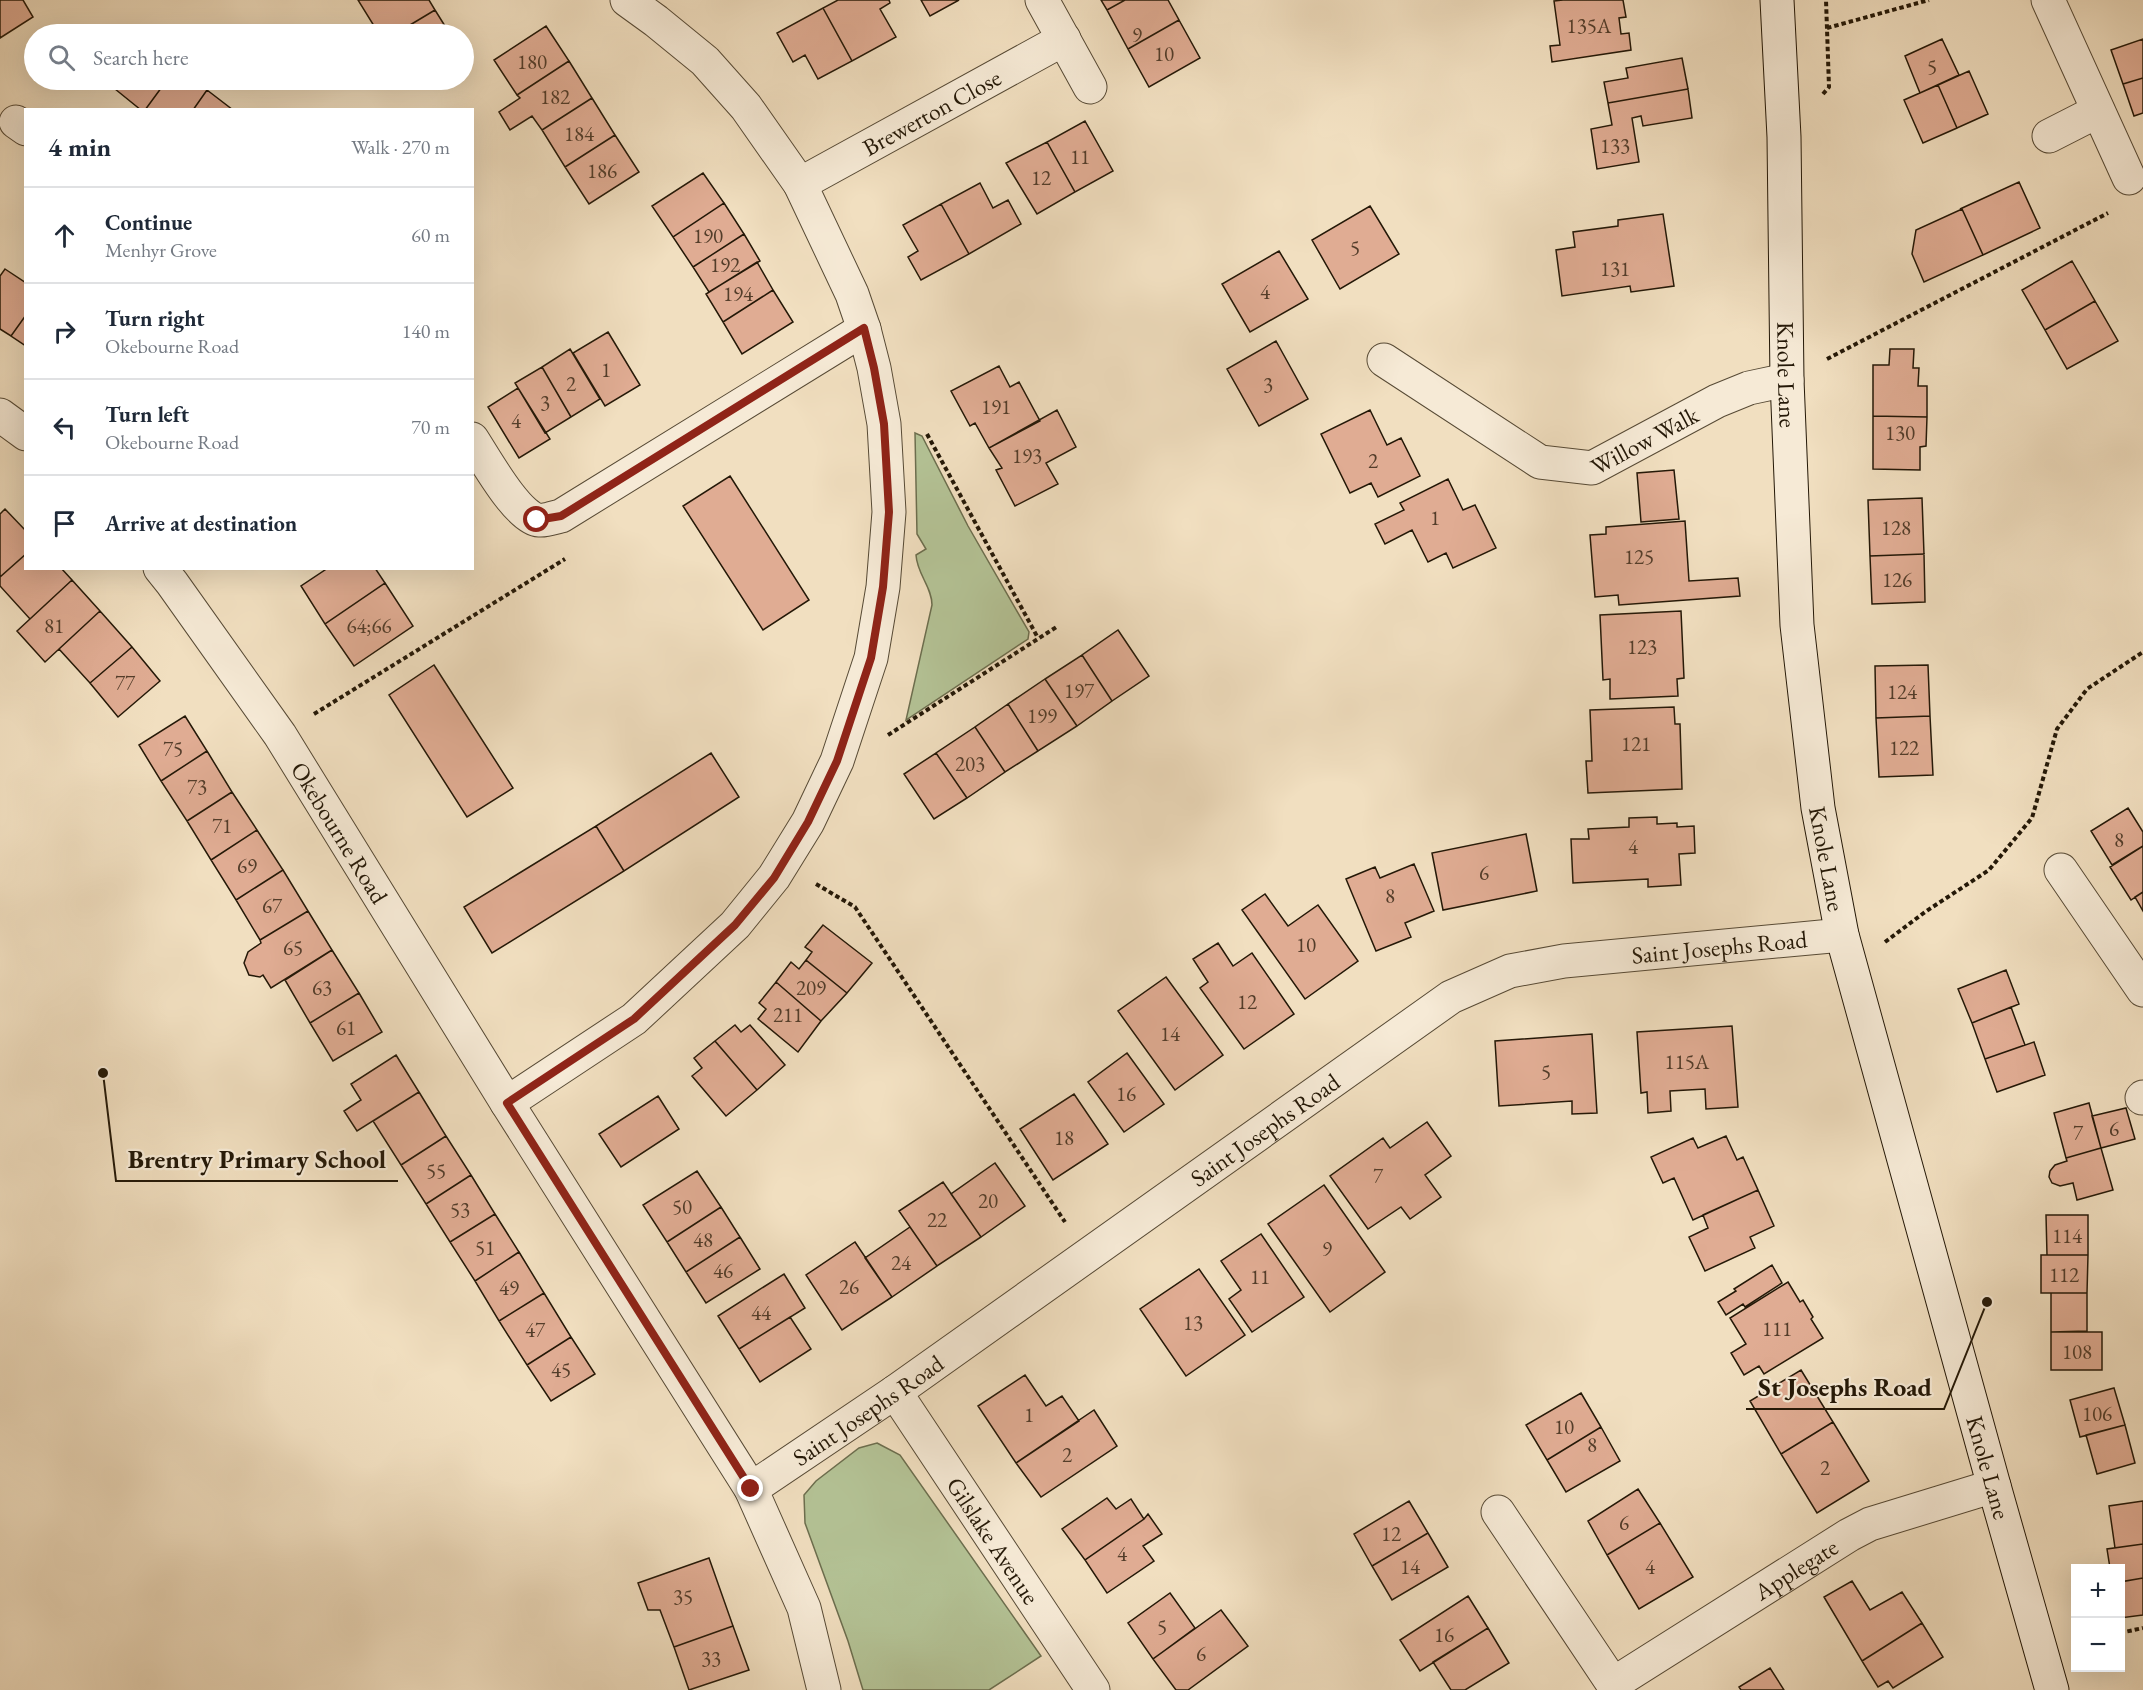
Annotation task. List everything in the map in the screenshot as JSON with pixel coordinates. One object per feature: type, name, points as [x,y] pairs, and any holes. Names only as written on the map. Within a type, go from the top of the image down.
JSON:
[{"type":"street","points":[[507,1103],[634,1019],[735,925],[774,878],[808,822],[837,761],[871,658],[883,587],[889,512],[884,424],[874,368],[864,328],[852,294],[800,184],[746,107],[705,61],[657,21],[627,0]]},
{"type":"street","points":[[1042,0],[1090,87]]},
{"type":"street","name":"Knole Lane","points":[[1777,0],[1784,137],[1787,380],[1797,624],[1818,808],[1842,935],[2052,1690]]},
{"type":"street","points":[[2048,0],[2129,178]]},
{"type":"street","name":"Brewerton Close","points":[[800,184],[1064,39]]},
{"type":"street","points":[[2049,136],[2098,111]]},
{"type":"street","points":[[474,442],[522,513],[537,520],[561,516],[864,328]]},
{"type":"street","name":"Willow Walk","points":[[1384,360],[1540,462],[1592,468],[1717,401],[1749,388],[1787,380]]},
{"type":"street","points":[[0,415],[24,433]]},
{"type":"street","name":"Okebourne Road","points":[[162,570],[280,735],[507,1103],[751,1489],[804,1608],[824,1690]]},
{"type":"street","points":[[2061,870],[2143,990]]},
{"type":"street","name":"Saint Josephs Road","points":[[751,1489],[895,1392],[1451,997],[1510,971],[1564,961],[1842,935]]},
{"type":"street","name":"Gilslake Avenue","points":[[895,1392],[1093,1690]]},
{"type":"street","name":"Applegate","points":[[1498,1512],[1615,1687],[1849,1535],[1870,1524],[1994,1486]]},
{"type":"path","points":[[1827,28],[1929,0]]},
{"type":"path","points":[[1787,380],[2109,212]]},
{"type":"path","points":[[884,424],[919,420],[1038,638]]},
{"type":"path","points":[[837,761],[861,753],[1058,626]]},
{"type":"path","points":[[1925,912],[1989,870],[2032,818],[2057,729],[2087,689],[2143,652]]},
{"type":"path","points":[[781,865],[855,907],[1087,1255]]},
{"type":"path","points":[[2125,1632],[2143,1628]]},
{"type":"green space","points":[[915,433],[922,436],[968,526],[1029,632],[1028,639],[906,720],[932,605],[930,592],[916,555],[926,549],[917,534]]},
{"type":"green space","points":[[877,1443],[900,1455],[1041,1656],[989,1690],[863,1690],[848,1641],[805,1523],[804,1495],[816,1481],[859,1448]]},
{"type":"building","points":[[0,0],[23,0],[33,17],[0,38]]},
{"type":"building","points":[[358,0],[429,0],[435,10],[412,24],[373,24]]},
{"type":"building","points":[[838,0],[889,0],[890,3],[880,9],[896,37],[852,61],[823,8]]},
{"type":"building","points":[[921,0],[959,0],[930,16]]},
{"type":"building","points":[[1101,0],[1125,0],[1107,10]]},
{"type":"building","points":[[1125,0],[1168,0],[1179,20],[1128,49],[1107,10]]},
{"type":"building","points":[[1623,0],[1626,17],[1619,18],[1621,34],[1629,33],[1631,50],[1552,62],[1550,46],[1560,45],[1554,1]]},
{"type":"building","points":[[823,8],[852,61],[818,79],[805,55],[793,62],[777,33]]},
{"type":"building","points":[[435,10],[444,24],[412,24]]},
{"type":"building","points":[[1179,20],[1200,58],[1149,87],[1128,49]]},
{"type":"building","points":[[546,26],[569,61],[517,95],[494,60]]},
{"type":"building","points":[[1942,39],[1959,75],[1920,93],[1905,56]]},
{"type":"building","points":[[2143,39],[2143,78],[2123,84],[2111,50]]},
{"type":"building","points":[[1682,58],[1688,89],[1608,103],[1604,82],[1628,78],[1626,68]]},
{"type":"building","points":[[569,61],[592,98],[542,130],[532,116],[510,130],[499,112],[520,98],[517,95]]},
{"type":"building","points":[[1969,71],[1988,114],[1957,128],[1938,85]]},
{"type":"building","points":[[2143,78],[2143,113],[2134,116],[2123,84]]},
{"type":"building","points":[[1938,85],[1957,128],[1923,143],[1904,100]]},
{"type":"building","points":[[1688,89],[1692,118],[1643,126],[1641,116],[1632,118],[1639,162],[1597,169],[1591,129],[1612,125],[1608,103]]},
{"type":"building","points":[[116,90],[160,90],[146,108],[139,108]]},
{"type":"building","points":[[160,90],[207,90],[194,108],[146,108]]},
{"type":"building","points":[[207,90],[230,108],[194,108]]},
{"type":"building","points":[[592,98],[615,135],[565,167],[542,130]]},
{"type":"building","points":[[1085,121],[1113,171],[1075,192],[1047,142]]},
{"type":"building","points":[[615,135],[639,172],[589,204],[565,167]]},
{"type":"building","points":[[1047,142],[1075,192],[1037,214],[1006,163]]},
{"type":"building","points":[[703,173],[724,203],[673,237],[652,206]]},
{"type":"building","points":[[2019,182],[2040,228],[1983,255],[1960,209]]},
{"type":"building","points":[[980,183],[993,208],[1008,200],[1021,224],[969,254],[941,204]]},
{"type":"building","points":[[724,203],[744,234],[693,267],[673,237]]},
{"type":"building","points":[[941,204],[969,254],[921,280],[908,257],[918,251],[903,225]]},
{"type":"building","points":[[1370,206],[1399,254],[1340,289],[1312,240]]},
{"type":"building","points":[[1962,209],[1983,255],[1924,282],[1912,254],[1916,230]]},
{"type":"building","points":[[1663,214],[1674,286],[1631,292],[1630,286],[1562,296],[1556,250],[1575,247],[1573,232],[1618,226],[1618,220]]},
{"type":"building","points":[[744,234],[760,261],[709,292],[693,267]]},
{"type":"building","points":[[1279,251],[1308,299],[1250,332],[1222,284]]},
{"type":"building","points":[[2072,261],[2095,301],[2045,330],[2022,290]]},
{"type":"building","points":[[757,262],[773,290],[723,322],[706,294]]},
{"type":"building","points":[[5,269],[24,282],[24,318],[11,336],[0,329],[0,276]]},
{"type":"building","points":[[773,290],[793,322],[742,354],[723,322]]},
{"type":"building","points":[[2095,301],[2118,341],[2067,369],[2045,330]]},
{"type":"building","points":[[24,318],[24,345],[11,336]]},
{"type":"building","points":[[608,332],[640,385],[605,406],[573,353]]},
{"type":"building","points":[[1276,341],[1308,399],[1259,426],[1227,369]]},
{"type":"building","points":[[570,349],[600,399],[571,417],[542,367]]},
{"type":"building","points":[[1890,349],[1914,349],[1913,368],[1919,368],[1918,386],[1927,386],[1927,417],[1873,416],[1873,365],[1889,365]]},
{"type":"building","points":[[999,366],[1010,387],[1019,382],[1040,421],[989,448],[975,423],[970,426],[951,391]]},
{"type":"building","points":[[542,367],[571,417],[545,433],[515,383]]},
{"type":"building","points":[[518,388],[550,439],[519,458],[488,407]]},
{"type":"building","points":[[1057,410],[1076,447],[1046,463],[1058,484],[1015,506],[996,470],[1002,468],[989,448]]},
{"type":"building","points":[[1370,410],[1387,445],[1401,438],[1420,476],[1378,497],[1371,483],[1350,493],[1321,434]]},
{"type":"building","points":[[1873,416],[1927,417],[1926,446],[1920,447],[1920,470],[1873,469]]},
{"type":"building","points":[[1674,470],[1679,519],[1641,522],[1637,473]]},
{"type":"building","points":[[730,476],[809,600],[763,630],[683,506]]},
{"type":"building","points":[[1448,479],[1463,510],[1475,505],[1496,548],[1453,568],[1446,553],[1428,562],[1412,530],[1385,544],[1375,524],[1404,510],[1400,503]]},
{"type":"building","points":[[1922,498],[1924,554],[1870,556],[1868,500]]},
{"type":"building","points":[[5,509],[24,529],[24,556],[0,577],[0,514]]},
{"type":"building","points":[[1685,521],[1689,581],[1738,578],[1740,596],[1619,605],[1618,595],[1595,597],[1590,535],[1606,534],[1606,527]]},
{"type":"building","points":[[1924,554],[1925,602],[1872,604],[1870,556]]},
{"type":"building","points":[[24,556],[24,570],[63,570],[72,580],[30,619],[0,586],[0,577]]},
{"type":"building","points":[[325,570],[376,570],[385,583],[325,624],[301,586]]},
{"type":"building","points":[[72,580],[100,611],[45,662],[17,631]]},
{"type":"building","points":[[385,583],[413,626],[354,666],[325,624]]},
{"type":"building","points":[[100,611],[132,647],[90,683],[59,649]]},
{"type":"building","points":[[1681,611],[1684,678],[1677,679],[1678,696],[1610,699],[1610,679],[1603,680],[1600,615]]},
{"type":"building","points":[[1118,630],[1149,676],[1112,701],[1082,655]]},
{"type":"building","points":[[132,647],[160,681],[118,717],[90,683]]},
{"type":"building","points":[[1082,655],[1112,701],[1077,726],[1045,679]]},
{"type":"building","points":[[434,665],[513,788],[467,817],[389,695]]},
{"type":"building","points":[[1928,665],[1930,716],[1876,718],[1875,666]]},
{"type":"building","points":[[1045,679],[1077,726],[1038,751],[1008,704]]},
{"type":"building","points":[[1008,704],[1038,751],[1005,772],[975,727]]},
{"type":"building","points":[[1674,707],[1675,724],[1680,724],[1682,789],[1588,793],[1586,761],[1592,761],[1590,710]]},
{"type":"building","points":[[185,716],[207,751],[161,781],[139,745]]},
{"type":"building","points":[[1930,716],[1933,775],[1879,777],[1876,718]]},
{"type":"building","points":[[975,727],[1005,772],[967,798],[936,753]]},
{"type":"building","points":[[207,751],[232,792],[187,821],[161,781]]},
{"type":"building","points":[[711,753],[739,797],[624,871],[596,826]]},
{"type":"building","points":[[936,753],[967,798],[934,819],[904,774]]},
{"type":"building","points":[[232,792],[257,830],[211,860],[187,821]]},
{"type":"building","points":[[2128,808],[2143,832],[2143,846],[2112,865],[2091,831]]},
{"type":"building","points":[[1657,817],[1657,824],[1677,823],[1677,827],[1694,826],[1695,853],[1679,854],[1681,885],[1648,887],[1648,879],[1573,883],[1571,839],[1589,839],[1588,829],[1629,827],[1629,818]]},
{"type":"building","points":[[596,826],[624,871],[492,953],[464,907]]},
{"type":"building","points":[[257,830],[283,870],[236,900],[211,860]]},
{"type":"building","points":[[1526,834],[1537,891],[1443,910],[1432,853]]},
{"type":"building","points":[[2143,846],[2143,892],[2131,900],[2110,867]]},
{"type":"building","points":[[1414,864],[1434,911],[1405,923],[1411,937],[1376,951],[1346,879],[1375,867],[1380,878]]},
{"type":"building","points":[[283,870],[308,911],[260,940],[236,900]]},
{"type":"building","points":[[2143,892],[2143,911],[2135,897]]},
{"type":"building","points":[[1265,894],[1288,926],[1318,905],[1358,961],[1305,999],[1242,910]]},
{"type":"building","points":[[308,911],[332,950],[271,988],[263,975],[260,977],[249,975],[244,963],[248,952],[261,943],[260,940]]},
{"type":"building","points":[[823,925],[872,963],[847,993],[806,960],[812,952],[805,947]]},
{"type":"building","points":[[1218,943],[1233,966],[1252,953],[1294,1014],[1244,1049],[1200,988],[1208,982],[1193,959]]},
{"type":"building","points":[[332,950],[359,993],[310,1023],[285,980]]},
{"type":"building","points":[[806,960],[847,993],[821,1021],[776,982],[791,962],[799,969]]},
{"type":"building","points":[[2006,970],[2019,1004],[1972,1023],[1958,989]]},
{"type":"building","points":[[1166,977],[1223,1055],[1175,1090],[1118,1011]]},
{"type":"building","points":[[776,982],[821,1021],[798,1052],[758,1019],[766,1009],[759,1003]]},
{"type":"building","points":[[359,993],[382,1032],[333,1061],[310,1023]]},
{"type":"building","points":[[2011,1007],[2025,1045],[1985,1059],[1972,1023]]},
{"type":"building","points":[[735,1025],[741,1032],[750,1025],[785,1065],[757,1090],[715,1041]]},
{"type":"building","points":[[1732,1026],[1738,1107],[1706,1109],[1705,1089],[1670,1091],[1671,1111],[1648,1113],[1647,1092],[1641,1093],[1637,1032]]},
{"type":"building","points":[[1592,1034],[1597,1113],[1572,1114],[1572,1101],[1499,1106],[1495,1041]]},
{"type":"building","points":[[715,1041],[757,1090],[726,1116],[692,1076],[702,1068],[694,1058]]},
{"type":"building","points":[[2034,1042],[2045,1075],[1997,1092],[1985,1059]]},
{"type":"building","points":[[1127,1053],[1164,1104],[1124,1132],[1088,1082]]},
{"type":"building","points":[[396,1055],[419,1092],[357,1131],[344,1111],[361,1100],[351,1084]]},
{"type":"building","points":[[419,1092],[446,1136],[401,1165],[373,1121]]},
{"type":"building","points":[[1074,1094],[1108,1144],[1053,1180],[1020,1129]]},
{"type":"building","points":[[658,1096],[679,1129],[621,1167],[599,1134]]},
{"type":"building","points":[[2089,1103],[2101,1148],[2066,1158],[2054,1113]]},
{"type":"building","points":[[2126,1108],[2135,1139],[2101,1148],[2092,1116]]},
{"type":"building","points":[[1427,1122],[1451,1156],[1425,1175],[1441,1197],[1410,1219],[1401,1207],[1368,1229],[1330,1176],[1383,1138],[1390,1148]]},
{"type":"building","points":[[446,1136],[471,1175],[426,1204],[401,1165]]},
{"type":"building","points":[[1726,1136],[1737,1160],[1743,1157],[1758,1190],[1693,1220],[1674,1178],[1663,1183],[1651,1157],[1693,1138],[1698,1148]]},
{"type":"building","points":[[2101,1148],[2113,1190],[2077,1200],[2073,1183],[2060,1186],[2052,1183],[2049,1177],[2050,1171],[2055,1165],[2067,1161],[2066,1158]]},
{"type":"building","points":[[995,1163],[1025,1206],[981,1237],[951,1194]]},
{"type":"building","points":[[697,1171],[721,1207],[667,1242],[643,1205]]},
{"type":"building","points":[[471,1175],[495,1214],[450,1242],[426,1204]]},
{"type":"building","points":[[943,1182],[981,1237],[937,1266],[899,1211]]},
{"type":"building","points":[[1324,1185],[1385,1272],[1330,1312],[1268,1224]]},
{"type":"building","points":[[1758,1190],[1774,1226],[1750,1237],[1755,1248],[1705,1271],[1689,1237],[1708,1228],[1703,1215]]},
{"type":"building","points":[[721,1207],[740,1237],[686,1272],[667,1242]]},
{"type":"building","points":[[495,1214],[519,1252],[475,1281],[450,1242]]},
{"type":"building","points":[[2046,1215],[2088,1215],[2088,1255],[2047,1255]]},
{"type":"building","points":[[910,1227],[937,1266],[892,1297],[865,1258]]},
{"type":"building","points":[[1261,1234],[1304,1297],[1252,1332],[1229,1299],[1241,1290],[1221,1261]]},
{"type":"building","points":[[740,1237],[760,1269],[706,1303],[686,1272]]},
{"type":"building","points":[[855,1242],[892,1297],[842,1330],[806,1275]]},
{"type":"building","points":[[519,1252],[544,1293],[499,1321],[475,1281]]},
{"type":"building","points":[[2041,1255],[2088,1255],[2087,1293],[2041,1293]]},
{"type":"building","points":[[1772,1265],[1782,1283],[1745,1307],[1743,1304],[1726,1315],[1718,1302]]},
{"type":"building","points":[[1199,1269],[1245,1335],[1186,1376],[1140,1309]]},
{"type":"building","points":[[784,1274],[805,1308],[739,1349],[718,1316]]},
{"type":"building","points":[[1788,1282],[1800,1302],[1803,1300],[1823,1338],[1764,1374],[1759,1366],[1744,1375],[1731,1353],[1746,1344],[1730,1318]]},
{"type":"building","points":[[544,1293],[571,1337],[527,1365],[499,1321]]},
{"type":"building","points":[[2051,1293],[2087,1293],[2087,1331],[2051,1332]]},
{"type":"building","points":[[790,1317],[811,1349],[760,1382],[739,1349]]},
{"type":"building","points":[[2051,1332],[2102,1332],[2102,1370],[2051,1370]]},
{"type":"building","points":[[571,1337],[595,1374],[551,1401],[527,1365]]},
{"type":"building","points":[[1801,1370],[1833,1422],[1781,1454],[1750,1401]]},
{"type":"building","points":[[1025,1375],[1046,1406],[1062,1396],[1079,1421],[1016,1463],[978,1406]]},
{"type":"building","points":[[2114,1388],[2125,1425],[2080,1437],[2070,1400]]},
{"type":"building","points":[[1581,1393],[1601,1427],[1547,1460],[1526,1425]]},
{"type":"building","points":[[1094,1410],[1117,1446],[1041,1497],[1016,1463]]},
{"type":"building","points":[[1833,1422],[1869,1481],[1817,1513],[1781,1454]]},
{"type":"building","points":[[2125,1425],[2135,1463],[2097,1474],[2086,1435]]},
{"type":"building","points":[[1601,1427],[1620,1461],[1566,1492],[1547,1460]]},
{"type":"building","points":[[1638,1489],[1660,1523],[1607,1555],[1588,1521]]},
{"type":"building","points":[[1107,1498],[1116,1509],[1131,1499],[1144,1519],[1085,1560],[1062,1529]]},
{"type":"building","points":[[1409,1501],[1428,1533],[1372,1566],[1354,1534]]},
{"type":"building","points":[[2143,1501],[2143,1544],[2115,1548],[2109,1506]]},
{"type":"building","points":[[1148,1514],[1162,1534],[1143,1546],[1154,1561],[1107,1593],[1085,1560]]},
{"type":"building","points":[[1660,1523],[1693,1577],[1639,1609],[1607,1555]]},
{"type":"building","points":[[1428,1533],[1448,1567],[1392,1600],[1372,1566]]},
{"type":"building","points":[[2143,1544],[2143,1578],[2125,1581],[2125,1564],[2109,1564],[2107,1549]]},
{"type":"building","points":[[709,1558],[733,1626],[674,1647],[660,1610],[648,1610],[638,1583]]},
{"type":"building","points":[[2143,1578],[2143,1615],[2125,1617],[2125,1581]]},
{"type":"building","points":[[1852,1581],[1870,1610],[1902,1592],[1922,1623],[1862,1661],[1824,1597]]},
{"type":"building","points":[[1170,1593],[1195,1628],[1153,1659],[1128,1623]]},
{"type":"building","points":[[1468,1596],[1488,1628],[1420,1671],[1400,1640]]},
{"type":"building","points":[[1221,1610],[1248,1646],[1188,1690],[1176,1690],[1153,1659]]},
{"type":"building","points":[[1922,1623],[1943,1657],[1893,1688],[1888,1681],[1878,1687],[1862,1661]]},
{"type":"building","points":[[733,1626],[749,1670],[689,1690],[674,1647]]},
{"type":"building","points":[[1488,1628],[1509,1663],[1465,1690],[1451,1690],[1433,1662]]},
{"type":"building","points":[[1770,1668],[1784,1690],[1741,1690],[1739,1687]]},
{"type":"place","name":"Brentry Primary School","points":[[103,1073]]},
{"type":"place","name":"St Josephs Road","points":[[1987,1302]]},
{"type":"route","points":[[537,520],[561,516],[864,328],[884,424],[889,512],[883,587],[871,658],[837,761],[808,822],[774,878],[735,925],[634,1019],[507,1103],[751,1489]]}]
